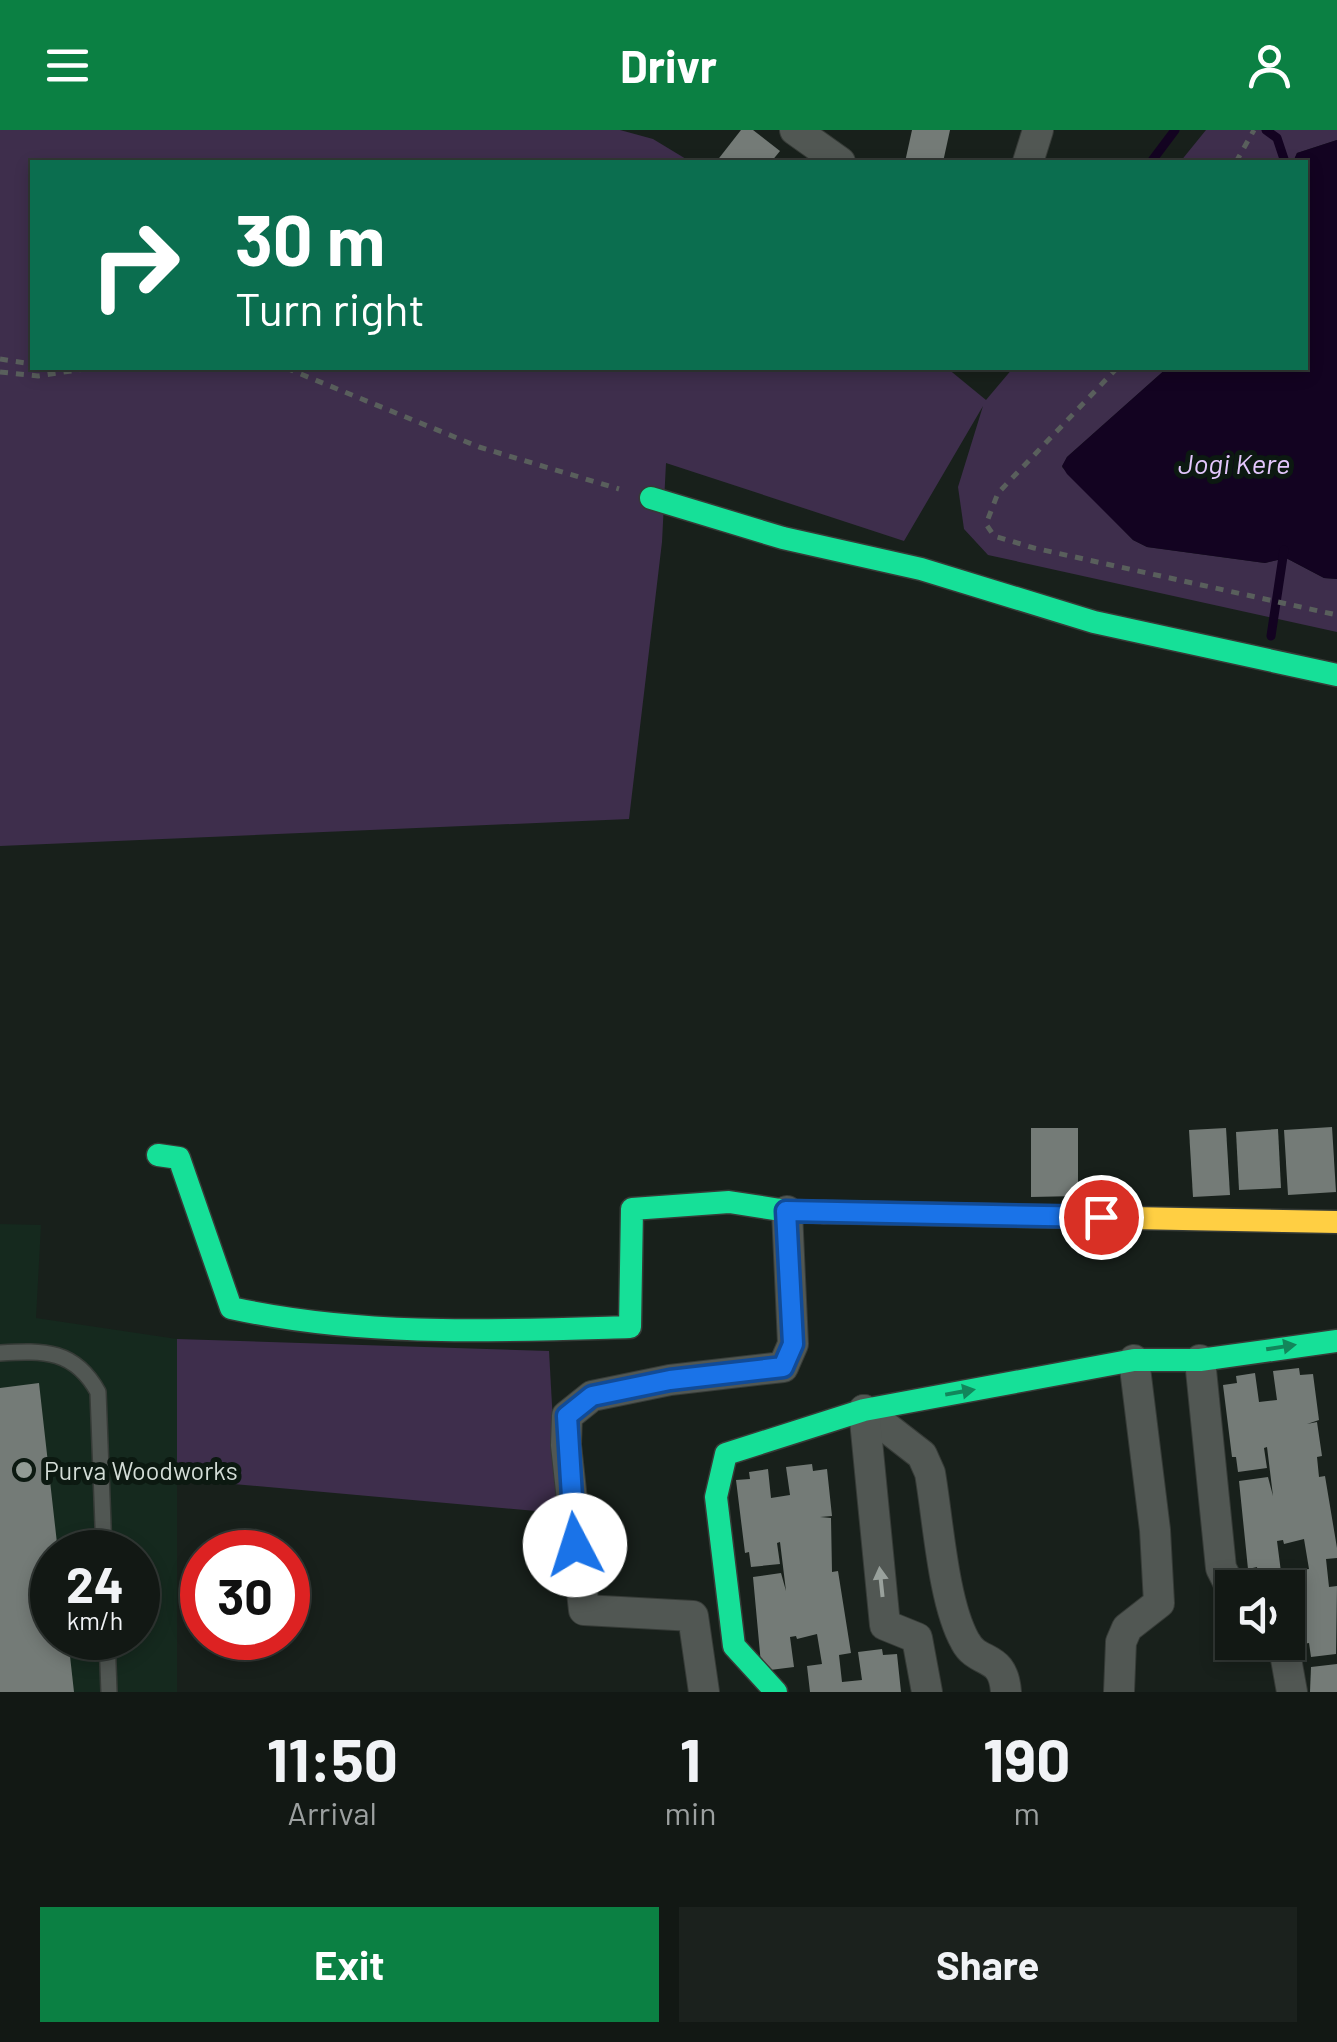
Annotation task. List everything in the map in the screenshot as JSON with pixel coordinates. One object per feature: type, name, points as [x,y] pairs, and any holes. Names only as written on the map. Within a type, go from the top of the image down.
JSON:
[{"type":"street","points":[[1029,160],[1038,130]]},
{"type":"street","points":[[804,133],[838,160]]},
{"type":"street","points":[[651,498],[783,538],[921,570],[1094,622],[1337,675]]},
{"type":"street","points":[[158,1155],[178,1158],[230,1308],[293,1324],[410,1333],[630,1326],[632,1209],[728,1202],[786,1211],[1337,1222]]},
{"type":"street","points":[[704,1692],[694,1616],[584,1610],[569,1478],[567,1416],[592,1396],[670,1380],[783,1367],[793,1344],[786,1211]]},
{"type":"street","points":[[776,1692],[734,1646],[716,1496],[726,1454],[864,1410],[1134,1360],[1200,1360],[1337,1341]]},
{"type":"street","points":[[1120,1692],[1121,1642],[1127,1628],[1160,1603],[1134,1360]]},
{"type":"street","points":[[1200,1360],[1221,1570]]},
{"type":"street","points":[[864,1410],[885,1625],[917,1638],[927,1692]]},
{"type":"street","points":[[864,1410],[922,1455],[930,1472],[954,1615],[967,1646],[1004,1673],[1006,1692]]},
{"type":"street","points":[[1286,1660],[1292,1692]]},
{"type":"lane","points":[[0,1353],[37,1350],[86,1370],[98,1392],[103,1530]]},
{"type":"lane","points":[[108,1660],[109,1692]]},
{"type":"path","points":[[1237,160],[1254,130]]},
{"type":"path","points":[[0,359],[30,364]]},
{"type":"path","points":[[0,372],[38,376],[76,370]]},
{"type":"path","points":[[291,370],[479,447],[651,498]]},
{"type":"path","points":[[1115,370],[998,493],[986,524],[994,536],[1337,615]]},
{"type":"shaded area","points":[[0,130],[620,130],[653,139],[688,160],[30,160],[30,370],[949,370],[986,400],[1011,370],[1165,370],[1067,457],[1062,467],[1133,540],[1147,547],[1265,563],[1286,558],[1324,578],[1337,579],[1337,632],[988,555],[964,529],[958,487],[983,406],[904,541],[666,463],[662,542],[629,819],[0,846]]},
{"type":"shaded area","points":[[1206,130],[1337,130],[1337,140],[1297,153],[1294,160],[1182,160]]},
{"type":"shaded area","points":[[0,1224],[41,1225],[36,1318],[177,1339],[177,1692],[0,1692]]},
{"type":"shaded area","points":[[177,1339],[549,1351],[558,1513],[177,1479]]},
{"type":"water","name":"Jogi Kere","points":[[1337,140],[1337,579],[1324,578],[1286,558],[1265,563],[1147,547],[1133,540],[1062,466],[1067,457],[1165,370],[1308,370],[1308,160],[1294,160],[1297,153]]},
{"type":"building","points":[[741,130],[753,130],[780,151],[773,160],[718,160]]},
{"type":"building","points":[[912,130],[950,130],[943,160],[905,160]]},
{"type":"building","points":[[1332,1127],[1336,1192],[1288,1195],[1284,1130]]},
{"type":"building","points":[[1031,1128],[1078,1128],[1078,1196],[1031,1197]]},
{"type":"building","points":[[1226,1128],[1230,1195],[1193,1197],[1189,1130]]},
{"type":"building","points":[[1278,1129],[1281,1188],[1239,1190],[1236,1132]]},
{"type":"building","points":[[1299,1368],[1300,1375],[1313,1374],[1319,1420],[1307,1424],[1317,1422],[1322,1456],[1317,1457],[1319,1477],[1325,1476],[1337,1548],[1337,1558],[1326,1559],[1329,1587],[1337,1586],[1336,1654],[1311,1657],[1309,1643],[1305,1644],[1305,1570],[1302,1570],[1309,1569],[1304,1539],[1284,1544],[1283,1540],[1277,1541],[1281,1570],[1248,1569],[1239,1481],[1268,1477],[1273,1496],[1267,1447],[1267,1468],[1238,1472],[1236,1457],[1232,1457],[1223,1385],[1237,1383],[1236,1376],[1255,1373],[1259,1402],[1277,1400],[1273,1371]]},
{"type":"building","name":"Purva Woodworks","points":[[39,1383],[56,1530],[30,1530],[30,1660],[70,1660],[74,1692],[0,1692],[0,1388]]},
{"type":"building","points":[[812,1464],[813,1471],[827,1469],[832,1516],[820,1517],[831,1518],[832,1572],[838,1571],[851,1653],[839,1655],[842,1682],[862,1680],[858,1652],[882,1649],[883,1655],[897,1654],[901,1692],[810,1692],[807,1666],[822,1664],[817,1634],[790,1637],[794,1667],[770,1670],[761,1664],[753,1577],[781,1573],[786,1591],[780,1542],[780,1564],[751,1567],[749,1552],[745,1553],[736,1480],[750,1479],[749,1472],[768,1469],[771,1498],[790,1495],[786,1467]]},
{"type":"building","points":[[1337,1664],[1337,1692],[1310,1692],[1311,1667]]},
{"type":"waterway","points":[[1152,160],[1175,130]]},
{"type":"waterway","points":[[1266,130],[1277,138],[1284,160]]},
{"type":"waterway","points":[[1271,636],[1284,550]]},
{"type":"traffic: fast","points":[[651,498],[783,538],[921,569],[1094,622],[1337,675]]},
{"type":"traffic: fast","points":[[158,1155],[179,1158],[231,1308],[330,1324],[430,1330],[630,1327],[632,1209],[729,1202],[824,1212]]},
{"type":"traffic: fast","points":[[776,1692],[734,1646],[716,1497],[726,1454],[864,1410],[1134,1360],[1200,1360],[1337,1341]]},
{"type":"traffic: slow","points":[[824,1212],[1337,1222]]},
{"type":"place","name":"Purva Woodworks","points":[[24,1470]]},
{"type":"route","points":[[575,1545],[567,1416],[592,1396],[670,1380],[783,1367],[793,1344],[786,1211],[1101,1217]]}]
